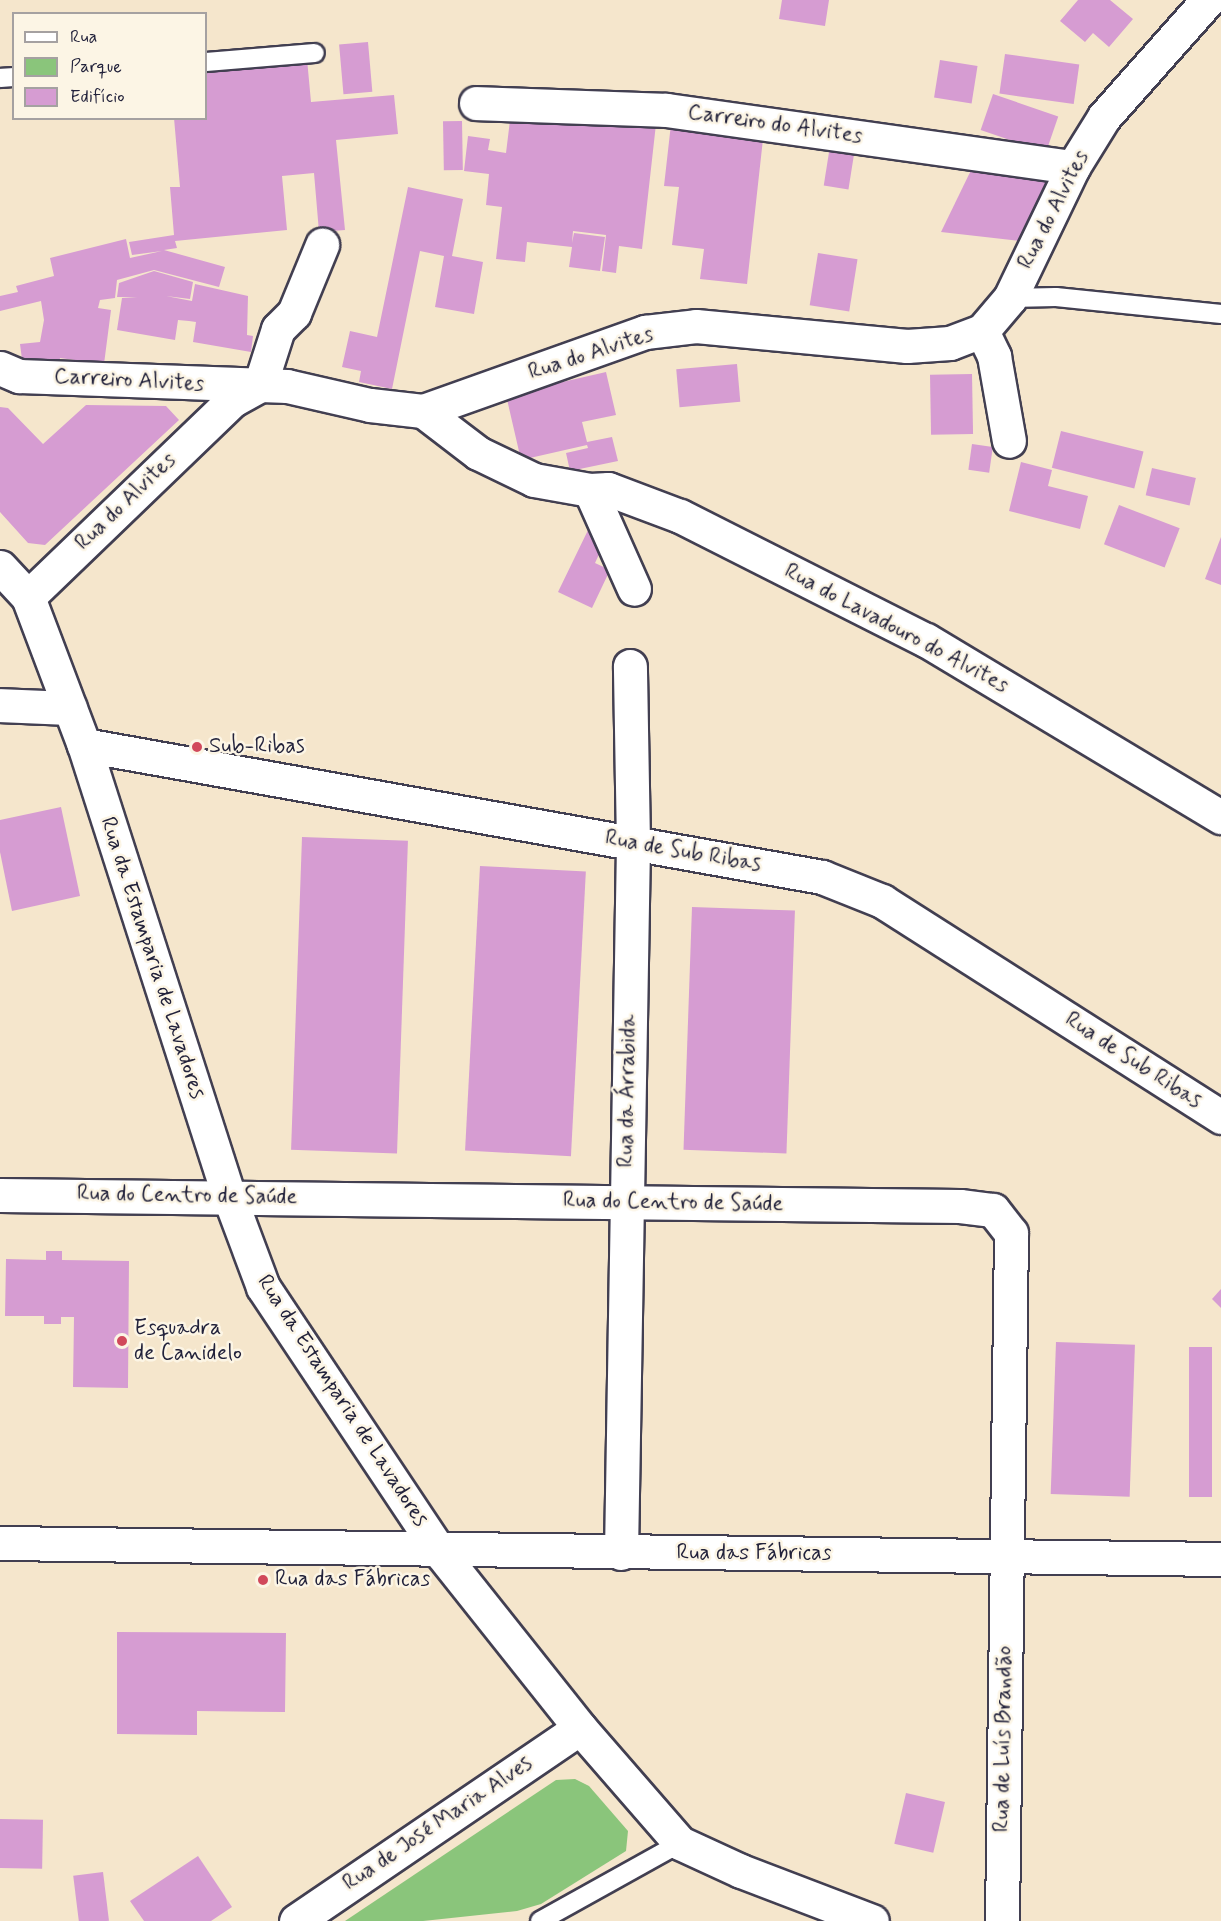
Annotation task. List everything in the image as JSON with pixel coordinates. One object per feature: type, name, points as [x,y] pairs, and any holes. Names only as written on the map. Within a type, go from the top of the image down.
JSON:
[{"type":"street","name":"Rua do Alvites","points":[[28,597],[233,400],[260,385],[287,386],[370,405],[423,411],[645,332],[696,326],[906,346],[950,344],[982,331],[1010,298],[1073,167],[1104,117],[1208,0]]},
{"type":"street","name":"Carreiro do Alvites","points":[[476,103],[666,110],[1073,167]]},
{"type":"street","points":[[260,385],[278,329],[294,313],[322,245]]},
{"type":"street","points":[[982,331],[994,356],[1009,441]]},
{"type":"street","name":"Carreiro Alvites","points":[[0,368],[19,376],[260,385]]},
{"type":"street","name":"Rua do Lavadouro do Alvites","points":[[423,411],[478,453],[534,480],[590,490],[608,489],[680,516],[926,640],[1221,817]]},
{"type":"street","points":[[590,490],[634,588]]},
{"type":"street","name":"Rua da Estamparia de Lavadores","points":[[0,567],[28,597],[84,745],[229,1196],[263,1287],[440,1551],[580,1728],[680,1843],[741,1871],[872,1921]]},
{"type":"street","name":"Rua da Árrabida","points":[[621,1553],[633,843],[630,666]]},
{"type":"street","points":[[0,705],[70,708]]},
{"type":"street","name":"Rua de Sub Ribas","points":[[84,745],[822,877],[882,901],[1221,1117]]},
{"type":"street","name":"Rua do Centro de Saúde","points":[[0,1195],[960,1206],[993,1210],[1011,1233],[1006,1556]]},
{"type":"street","name":"Rua das Fábricas","points":[[0,1543],[440,1551],[1221,1559]]},
{"type":"street","name":"Rua de Luís Brandão","points":[[1002,1921],[1006,1556]]},
{"type":"street","name":"Rua de José Maria Alves","points":[[296,1921],[580,1728]]},
{"type":"lane","points":[[207,62],[315,53]]},
{"type":"lane","points":[[1010,298],[1056,297],[1221,314]]},
{"type":"lane","points":[[540,1921],[680,1843]]},
{"type":"green space","points":[[575,1779],[589,1786],[628,1831],[626,1851],[541,1904],[517,1911],[423,1921],[345,1921],[556,1780]]},
{"type":"building","points":[[782,0],[829,0],[825,26],[779,19]]},
{"type":"building","points":[[1078,0],[1110,0],[1133,19],[1109,47],[1093,33],[1085,42],[1060,21]]},
{"type":"building","points":[[368,42],[372,92],[343,94],[339,45]]},
{"type":"building","points":[[1005,54],[1079,64],[1074,104],[999,94]]},
{"type":"building","points":[[307,59],[311,102],[394,95],[398,134],[336,140],[345,230],[319,232],[314,173],[282,176],[287,230],[175,241],[177,248],[164,250],[225,267],[219,287],[154,270],[117,280],[115,298],[100,300],[98,308],[111,310],[104,364],[60,358],[57,372],[23,367],[20,344],[40,342],[44,320],[41,301],[0,311],[0,296],[18,292],[16,286],[54,276],[50,258],[126,239],[130,258],[162,251],[132,255],[129,242],[174,235],[170,187],[180,187],[174,120],[207,120],[207,67]]},
{"type":"building","points":[[940,60],[978,66],[972,103],[934,98]]},
{"type":"building","points":[[993,94],[1058,116],[1046,152],[981,130]]},
{"type":"building","points":[[511,112],[656,124],[642,249],[619,246],[616,273],[602,271],[606,235],[573,231],[572,243],[574,233],[605,237],[600,271],[569,267],[572,247],[527,242],[525,262],[496,259],[502,207],[486,205],[489,174],[464,171],[468,136],[490,139],[488,150],[506,153]]},
{"type":"building","points":[[443,121],[462,121],[463,170],[444,170]]},
{"type":"building","points":[[671,124],[763,139],[747,284],[700,279],[704,249],[672,245],[679,187],[664,186]]},
{"type":"building","points":[[830,146],[855,150],[848,189],[824,186]]},
{"type":"building","points":[[975,162],[1064,175],[1028,242],[941,232]]},
{"type":"building","points":[[408,187],[463,199],[452,256],[483,262],[474,314],[435,307],[444,256],[420,251],[392,389],[359,382],[361,371],[342,367],[350,331],[377,337]]},
{"type":"building","points":[[818,253],[858,259],[849,312],[810,305]]},
{"type":"building","points":[[154,271],[193,282],[190,299],[166,296],[192,301],[195,284],[248,296],[247,335],[253,336],[251,352],[193,342],[196,322],[178,320],[175,340],[117,330],[122,298],[137,297],[117,297],[119,283]]},
{"type":"building","points":[[737,364],[740,402],[680,407],[676,369]]},
{"type":"building","points":[[606,372],[616,415],[582,422],[587,442],[612,437],[618,461],[570,471],[566,453],[588,448],[587,445],[521,460],[506,395]]},
{"type":"building","points":[[972,374],[973,434],[931,435],[930,375]]},
{"type":"building","points":[[86,405],[166,406],[179,420],[45,545],[28,543],[0,512],[0,407],[8,408],[43,444]]},
{"type":"building","points":[[1061,431],[1143,452],[1134,488],[1052,468]]},
{"type":"building","points":[[972,444],[993,447],[989,473],[968,470]]},
{"type":"building","points":[[1021,462],[1052,470],[1048,486],[1088,496],[1080,529],[1009,511]]},
{"type":"building","points":[[1152,468],[1196,478],[1190,505],[1146,495]]},
{"type":"building","points":[[1119,505],[1180,528],[1165,568],[1104,544]]},
{"type":"building","points":[[590,526],[608,535],[595,563],[610,570],[592,608],[558,592]]},
{"type":"building","points":[[1221,537],[1221,585],[1205,579]]},
{"type":"building","points":[[61,807],[80,896],[12,911],[0,852],[0,820]]},
{"type":"building","points":[[302,837],[408,841],[397,1154],[291,1150]]},
{"type":"building","points":[[480,866],[586,872],[571,1156],[465,1151]]},
{"type":"building","points":[[692,907],[795,911],[786,1153],[684,1150]]},
{"type":"building","points":[[46,1251],[62,1251],[62,1260],[129,1261],[128,1388],[73,1387],[74,1317],[61,1317],[61,1324],[44,1324],[44,1316],[5,1316],[6,1259],[46,1260]]},
{"type":"building","points":[[1221,1289],[1221,1308],[1212,1299]]},
{"type":"building","points":[[1056,1342],[1135,1345],[1130,1497],[1051,1494]]},
{"type":"building","points":[[1189,1347],[1212,1347],[1212,1497],[1189,1497]]},
{"type":"building","points":[[117,1632],[286,1633],[285,1712],[197,1711],[197,1735],[117,1734]]},
{"type":"building","points":[[906,1793],[945,1802],[933,1853],[894,1844]]},
{"type":"building","points":[[0,1819],[43,1820],[42,1869],[0,1868]]},
{"type":"building","points":[[198,1856],[232,1907],[211,1921],[144,1921],[130,1901]]},
{"type":"building","points":[[103,1872],[109,1921],[79,1921],[73,1876]]},
{"type":"place","name":"Sub-Ribas","points":[[197,747]]},
{"type":"place","name":"Esquadra de Canidelo","points":[[122,1341]]},
{"type":"place","name":"Rua das Fábricas","points":[[263,1580]]}]
